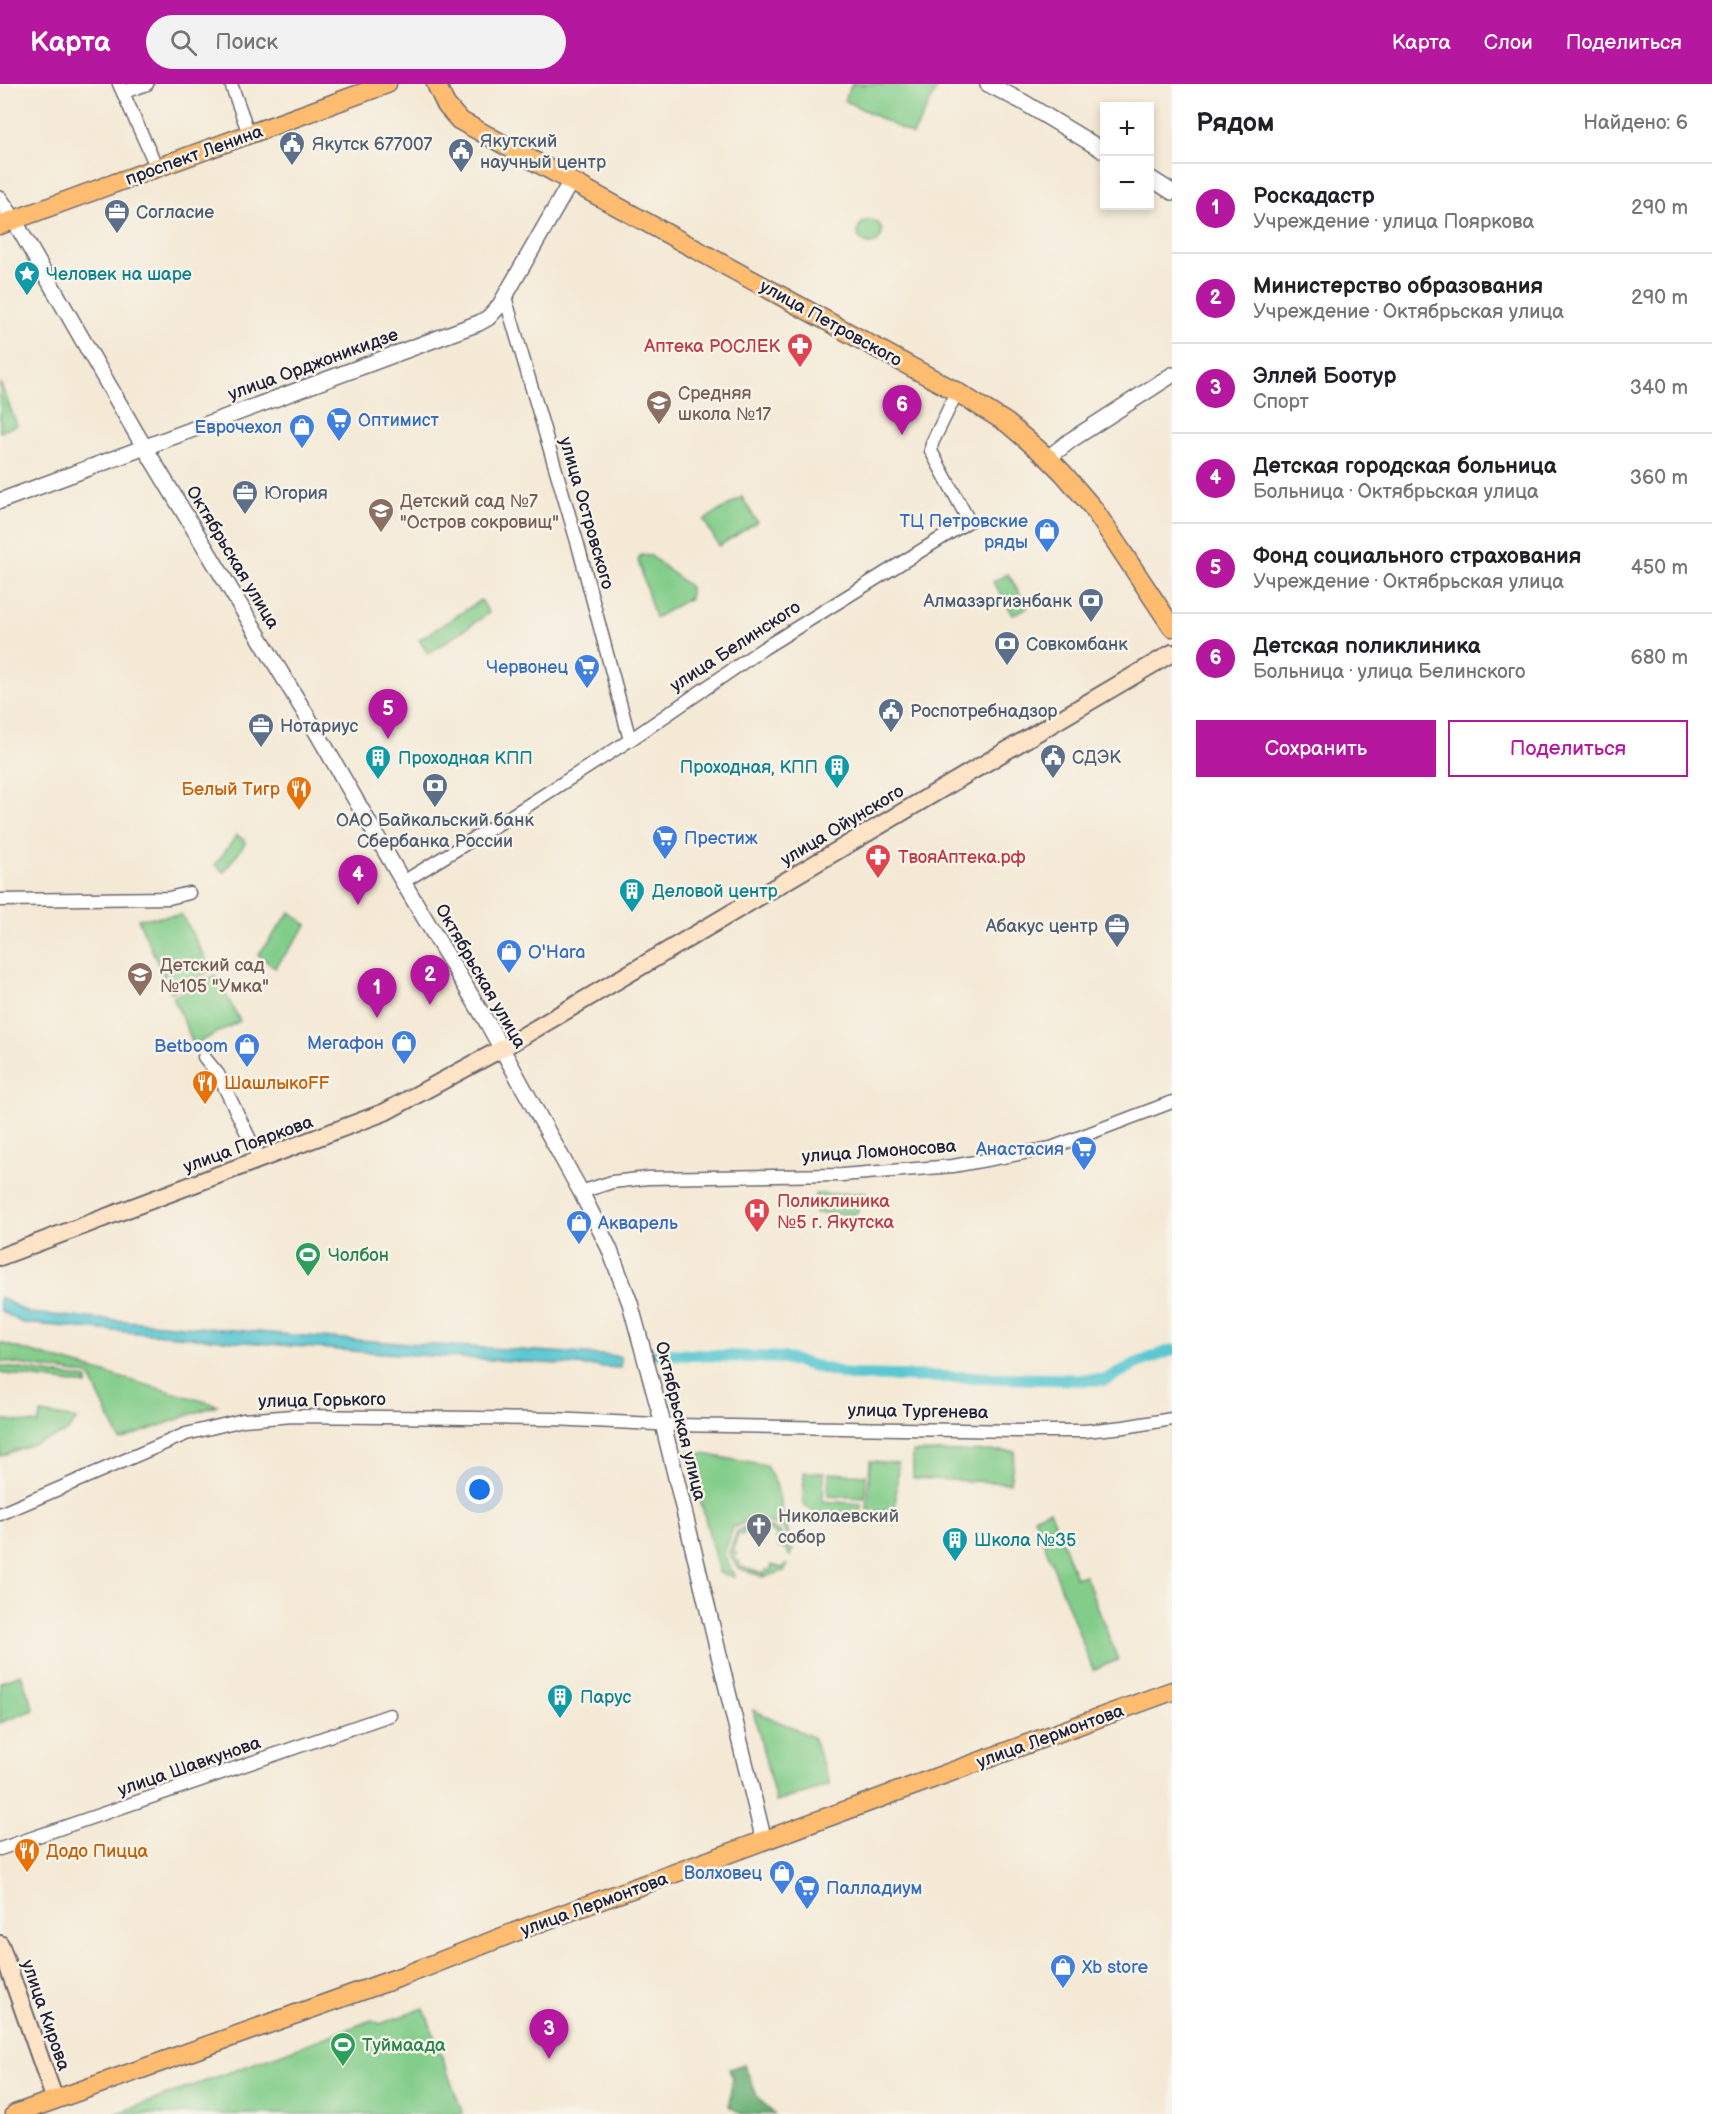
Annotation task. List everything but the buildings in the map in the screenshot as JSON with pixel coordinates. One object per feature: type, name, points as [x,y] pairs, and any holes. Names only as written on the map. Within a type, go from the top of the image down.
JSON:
[{"type":"main road","name":"проспект Ленина","points":[[7,222],[387,84]]},
{"type":"main road","name":"улица Петровского","points":[[436,84],[446,105],[459,120],[957,392],[1007,423],[1048,458],[1093,508],[1172,627]]},
{"type":"main road","name":"улица Ойунского","points":[[501,1048],[1172,653]]},
{"type":"main road","name":"улица Пояркова","points":[[0,1257],[385,1112],[501,1048]]},
{"type":"main road","name":"улица Лермонтова","points":[[15,2114],[403,1976],[533,1925],[1172,1691]]},
{"type":"main road","name":"улица Кирова","points":[[0,1944],[55,2100]]},
{"type":"street","points":[[147,84],[121,88],[157,168]]},
{"type":"street","points":[[231,84],[249,134]]},
{"type":"street","points":[[988,84],[1023,102],[1100,149]]},
{"type":"street","name":"улица Орджоникидзе","points":[[0,501],[470,327],[488,318],[506,297],[571,181]]},
{"type":"street","points":[[1154,181],[1172,192]]},
{"type":"street","name":"Октябрьская улица","points":[[0,199],[7,222],[316,731],[501,1048],[581,1192],[609,1248],[630,1303],[663,1424],[764,1841]]},
{"type":"street","name":"улица Островского","points":[[506,297],[574,533],[630,740]]},
{"type":"street","points":[[1048,458],[1071,440],[1172,375]]},
{"type":"street","name":"улица Белинского","points":[[403,882],[630,740],[764,648],[969,521],[931,451],[932,443],[957,392]]},
{"type":"street","points":[[0,900],[169,898],[189,893]]},
{"type":"street","points":[[204,1057],[218,1074],[260,1160]]},
{"type":"street","name":"улица Ломоносова","points":[[581,1192],[612,1182],[648,1178],[842,1175],[953,1166],[1051,1148],[1172,1102]]},
{"type":"street","name":"улица Горького","points":[[0,1514],[186,1434],[243,1420],[293,1416],[403,1417],[553,1419],[663,1424]]},
{"type":"street","name":"улица Тургенева","points":[[663,1424],[1063,1431],[1124,1427],[1172,1419]]},
{"type":"street","name":"улица Шавкунова","points":[[0,1849],[390,1715]]},
{"type":"green space","points":[[852,84],[939,84],[913,135],[844,100]]},
{"type":"green space","points":[[870,220],[878,224],[882,232],[878,240],[870,244],[862,240],[858,232],[862,224]]},
{"type":"green space","points":[[0,382],[17,425],[0,432]]},
{"type":"green space","points":[[742,497],[757,522],[719,546],[704,520]]},
{"type":"green space","points":[[641,555],[651,556],[690,587],[690,598],[655,618],[638,560]]},
{"type":"green space","points":[[1008,574],[1028,607],[1013,615],[993,582]]},
{"type":"green space","points":[[481,600],[489,613],[428,654],[419,640]]},
{"type":"green space","points":[[237,835],[246,842],[224,872],[215,865]]},
{"type":"green space","points":[[290,912],[307,925],[275,968],[258,955]]},
{"type":"green space","points":[[182,915],[212,970],[171,993],[138,919]]},
{"type":"green space","points":[[215,975],[240,1021],[194,1045],[173,997]]},
{"type":"green space","points":[[866,1193],[856,1214],[815,1213],[815,1194]]},
{"type":"green space","points":[[0,1343],[217,1405],[120,1440],[89,1375],[0,1361]]},
{"type":"green space","points":[[0,1366],[87,1379],[87,1385],[0,1373]]},
{"type":"green space","points":[[41,1413],[77,1419],[67,1432],[0,1456],[0,1419],[38,1424]]},
{"type":"green space","points":[[688,1451],[766,1466],[776,1484],[789,1535],[781,1527],[753,1517],[733,1528],[724,1554],[735,1577],[719,1573]]},
{"type":"green space","points":[[1015,1451],[1010,1483],[913,1478],[913,1452]]},
{"type":"green space","points":[[870,1461],[898,1463],[895,1512],[867,1510]]},
{"type":"green space","points":[[804,1472],[824,1473],[823,1501],[861,1504],[860,1518],[814,1513],[803,1503]]},
{"type":"green space","points":[[829,1473],[866,1475],[865,1498],[828,1496]]},
{"type":"green space","points":[[1050,1510],[1076,1578],[1085,1575],[1118,1660],[1093,1670],[1034,1517]]},
{"type":"green space","points":[[753,1522],[779,1531],[793,1549],[791,1556],[788,1555],[789,1551],[778,1547],[780,1541],[775,1539],[777,1534],[753,1525],[751,1531],[745,1529],[743,1535],[738,1534],[733,1551],[737,1553],[735,1560],[740,1562],[739,1566],[763,1574],[765,1570],[770,1571],[772,1565],[783,1568],[785,1564],[787,1565],[785,1571],[763,1577],[737,1568],[729,1553],[737,1531]]},
{"type":"green space","points":[[21,1674],[34,1710],[0,1723],[0,1682]]},
{"type":"green space","points":[[753,1710],[813,1737],[830,1785],[776,1802]]},
{"type":"green space","name":"Туймаада","points":[[424,2008],[463,2114],[116,2114],[372,2020],[380,2024]]},
{"type":"green space","points":[[744,2064],[758,2098],[774,2114],[742,2114],[729,2106],[732,2078],[729,2069]]},
{"type":"water","points":[[0,1297],[28,1313],[355,1340],[617,1356],[621,1357],[621,1368],[352,1351],[22,1323],[0,1310]]},
{"type":"waterway","points":[[654,1355],[784,1358],[849,1375],[1105,1380],[1135,1364],[1172,1350]]},
{"type":"place","name":"Якутск 677007","points":[[292,167]]},
{"type":"place","name":"Якутский научный центр","points":[[461,174]]},
{"type":"place","name":"Согласие","points":[[117,235]]},
{"type":"place","name":"Человек на шаре","points":[[27,297]]},
{"type":"place","name":"Аптека РОСЛЕК","points":[[800,369]]},
{"type":"place","name":"Средняя школа №17","points":[[659,426]]},
{"type":"place","name":"Детская поликлиника","points":[[902,435]]},
{"type":"place","name":"Оптимист","points":[[339,443]]},
{"type":"place","name":"Еврочехол","points":[[302,450]]},
{"type":"place","name":"Югория","points":[[245,516]]},
{"type":"place","name":"Детский сад №7 \"Остров сокровищ\"","points":[[381,534]]},
{"type":"place","name":"ТЦ Петровские ряды","points":[[1047,554]]},
{"type":"place","name":"Алмазэргиэнбанк","points":[[1091,624]]},
{"type":"place","name":"Совкомбанк","points":[[1007,667]]},
{"type":"place","name":"Червонец","points":[[587,690]]},
{"type":"place","name":"Роспотребнадзор","points":[[891,734]]},
{"type":"place","name":"Фонд социального страхования","points":[[388,739]]},
{"type":"place","name":"Нотариус","points":[[261,749]]},
{"type":"place","name":"СДЭК","points":[[1053,780]]},
{"type":"place","name":"Проходная КПП","points":[[378,781]]},
{"type":"place","name":"Проходная, КПП","points":[[837,790]]},
{"type":"place","name":"ОАО Байкальский банк Сбербанка России","points":[[435,809]]},
{"type":"place","name":"Белый Тигр","points":[[299,812]]},
{"type":"place","name":"Престиж","points":[[665,861]]},
{"type":"place","name":"ТвояАптека.рф","points":[[878,880]]},
{"type":"place","name":"Детская городская больница","points":[[358,905]]},
{"type":"place","name":"Деловой центр","points":[[632,914]]},
{"type":"place","name":"Абакус центр","points":[[1117,949]]},
{"type":"place","name":"O'Hara","points":[[509,975]]},
{"type":"place","name":"Детский сад №105 \"Умка\"","points":[[140,998]]},
{"type":"place","name":"Министерство образования","points":[[430,1005]]},
{"type":"place","name":"Роскадастр","points":[[377,1018]]},
{"type":"place","name":"Мегафон","points":[[404,1066]]},
{"type":"place","name":"Betboom","points":[[247,1069]]},
{"type":"place","name":"ШашлыкоFF","points":[[205,1106]]},
{"type":"place","name":"Анастасия","points":[[1084,1172]]},
{"type":"place","name":"Поликлиника №5 г. Якутска","points":[[757,1234]]},
{"type":"place","name":"Акварель","points":[[579,1246]]},
{"type":"place","name":"Чолбон","points":[[308,1278]]},
{"type":"place","name":"Николаевский собор","points":[[759,1549]]},
{"type":"place","name":"Школа №35","points":[[955,1563]]},
{"type":"place","name":"Парус","points":[[560,1720]]},
{"type":"place","name":"Додо Пицца","points":[[27,1874]]},
{"type":"place","name":"Волховец","points":[[782,1896]]},
{"type":"place","name":"Палладиум","points":[[807,1911]]},
{"type":"place","name":"Xb store","points":[[1063,1990]]},
{"type":"place","name":"Эллей Боотур","points":[[549,2059]]},
{"type":"place","name":"Туймаада","points":[[343,2068]]}]
